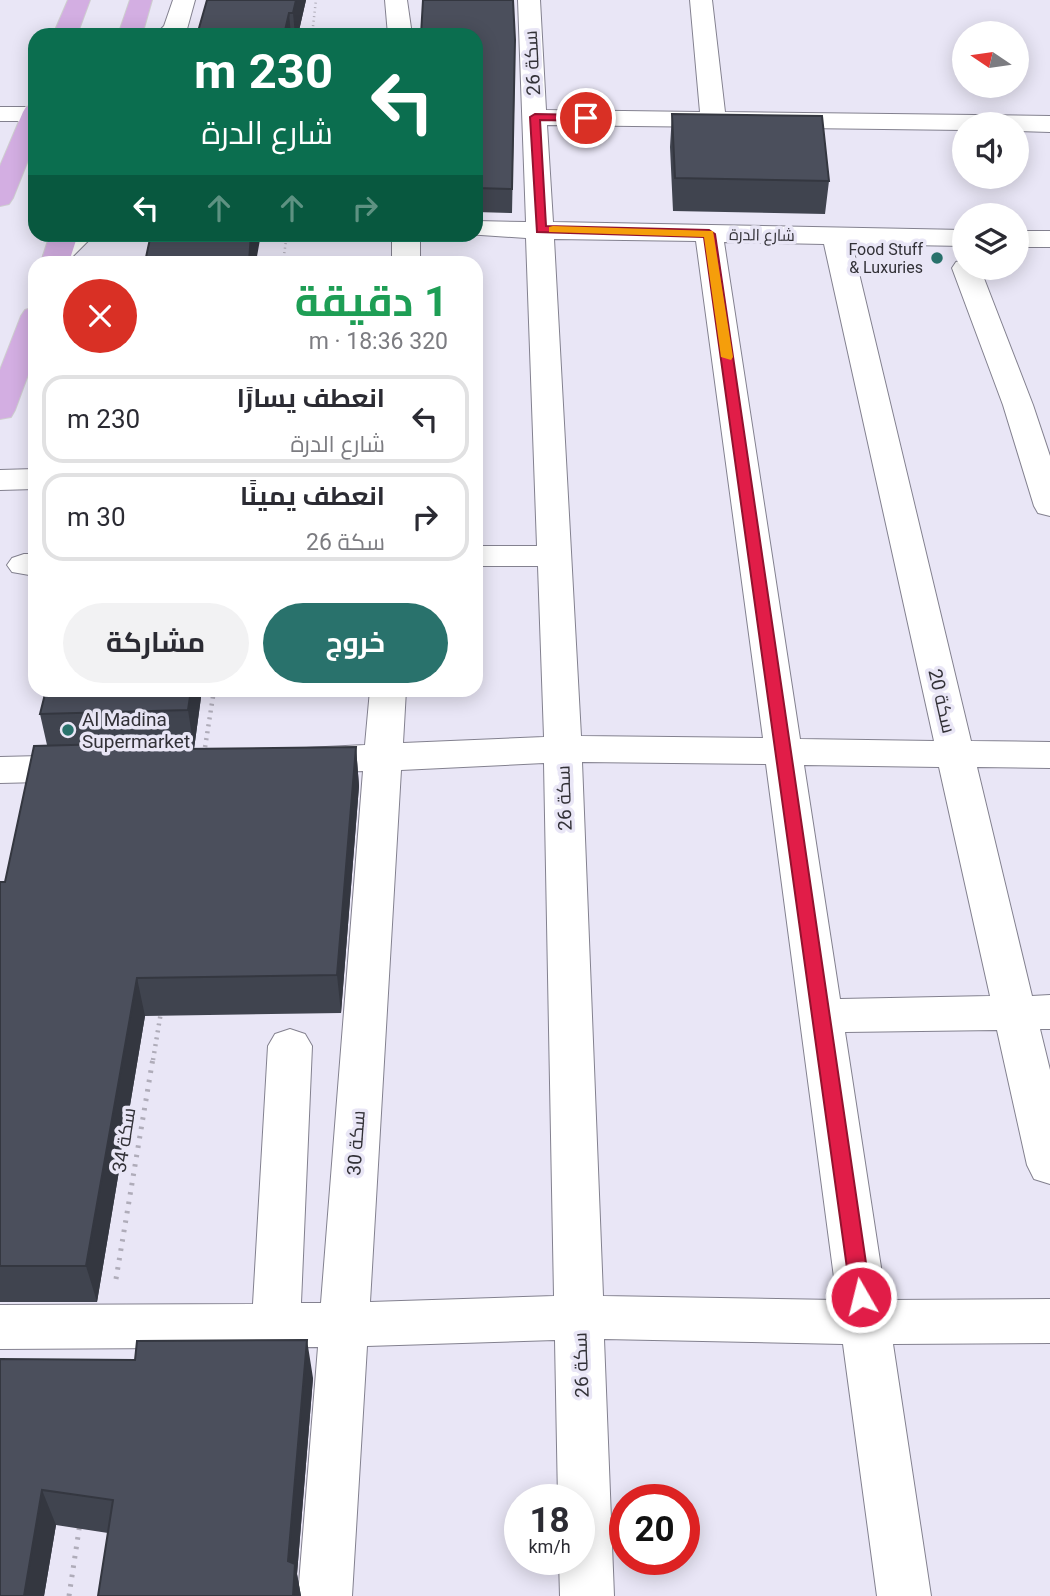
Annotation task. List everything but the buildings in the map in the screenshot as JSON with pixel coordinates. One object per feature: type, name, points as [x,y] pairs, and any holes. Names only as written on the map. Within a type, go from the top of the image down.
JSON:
[{"type":"main road","points":[[68,28],[79,0]]},
{"type":"main road","points":[[132,28],[141,0]]},
{"type":"main road","points":[[0,198],[28,130]]},
{"type":"main road","points":[[0,410],[28,335]]},
{"type":"street","points":[[175,28],[184,0]]},
{"type":"street","points":[[396,0],[399,28]]},
{"type":"street","name":"سكة 26","points":[[529,0],[556,556],[587,1596]]},
{"type":"street","points":[[701,0],[713,121]]},
{"type":"street","points":[[0,114],[28,113]]},
{"type":"street","points":[[535,117],[1050,124]]},
{"type":"street","name":"شارع الدرة","points":[[483,229],[836,236],[952,245]]},
{"type":"street","points":[[709,234],[904,1596]]},
{"type":"street","name":"سكة 20","points":[[836,236],[954,753],[1032,1012],[1050,1165]]},
{"type":"street","points":[[1029,239],[1050,239]]},
{"type":"street","points":[[971,280],[1018,405],[1050,506]]},
{"type":"street","points":[[0,480],[28,479]]},
{"type":"street","points":[[483,556],[556,556]]},
{"type":"street","name":"سكة 30","points":[[325,1596],[387,697]]},
{"type":"street","points":[[202,764],[383,759],[563,749],[1050,755]]},
{"type":"street","points":[[0,770],[121,766]]},
{"type":"street","points":[[821,1016],[1032,1012]]},
{"type":"street","points":[[276,1326],[290,1046]]},
{"type":"street","points":[[0,1327],[343,1325],[579,1317],[865,1322],[1050,1321]]},
{"type":"path","points":[[313,28],[316,0]]},
{"type":"path","points":[[202,764],[213,697]]},
{"type":"path","name":"سكة 34","points":[[108,1327],[163,998]]},
{"type":"path","points":[[69,1596],[81,1515]]},
{"type":"slow traffic","points":[[553,230],[709,234],[727,357]]},
{"type":"place","name":"Food Stuff & Luxuries","points":[[937,258]]},
{"type":"place","name":"Al Madina Supermarket","points":[[68,730]]},
{"type":"route","points":[[586,118],[535,117],[541,230],[709,234],[861,1297]]}]
